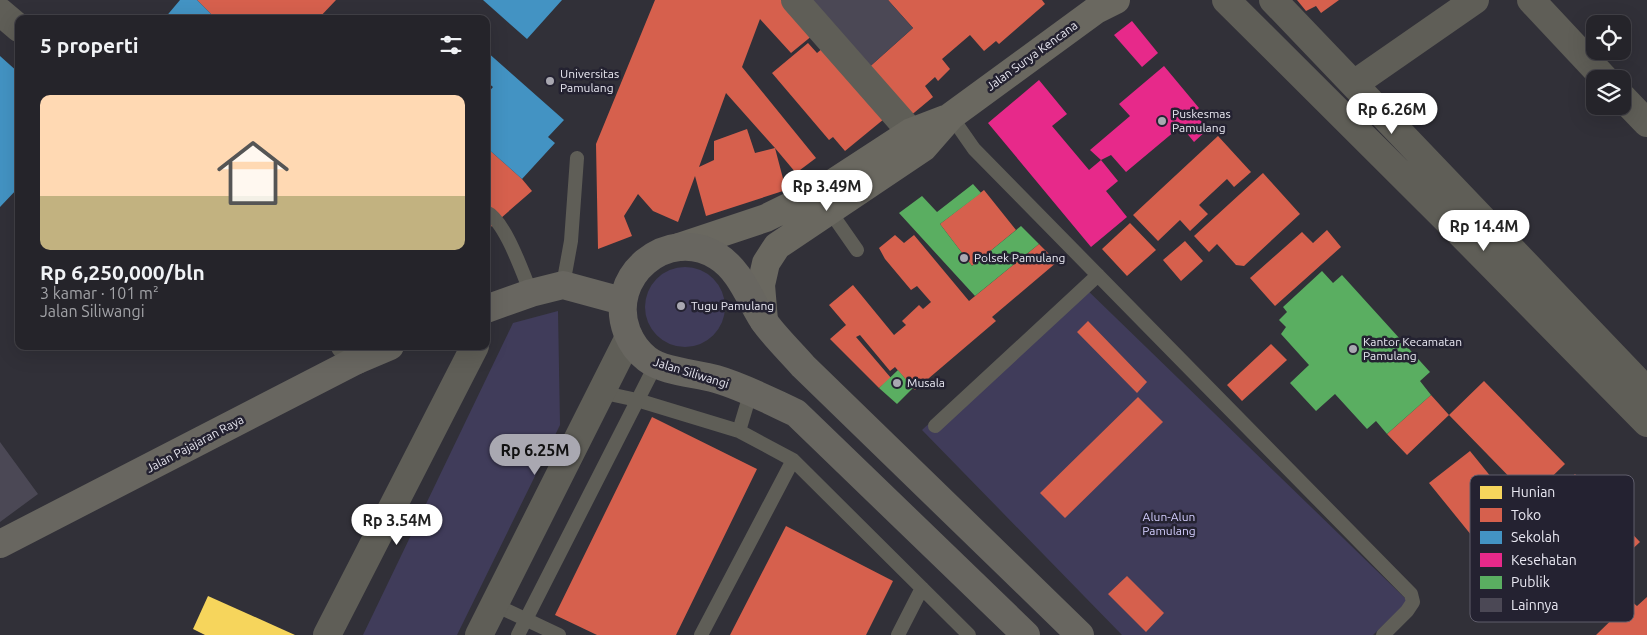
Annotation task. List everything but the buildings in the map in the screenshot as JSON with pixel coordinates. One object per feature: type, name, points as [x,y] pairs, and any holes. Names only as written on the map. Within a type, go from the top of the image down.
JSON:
[{"type":"main road","name":"Jalan Surya Kencana","points":[[678,247],[766,218],[824,202],[922,148],[951,116],[1096,10],[1116,0]]},
{"type":"main road","name":"Jalan Surya Kencana","points":[[764,321],[761,285],[766,263],[777,246],[824,202],[911,132],[951,116]]},
{"type":"main road","name":"Jalan Siliwangi","points":[[1026,635],[796,413],[751,392],[716,379],[656,364],[646,359],[629,337],[623,322],[622,300],[629,280],[642,263],[659,252],[678,247],[699,248],[717,255],[733,268],[764,321],[802,366],[1080,635]]},
{"type":"main road","points":[[490,313],[531,293],[562,285],[622,300]]},
{"type":"main road","name":"Jalan Pajajaran Raya","points":[[0,544],[351,353],[368,350]]},
{"type":"street","points":[[795,0],[911,132]]},
{"type":"street","points":[[1226,0],[1647,391]]},
{"type":"street","points":[[1273,0],[1354,84],[1469,224],[1647,423]]},
{"type":"street","points":[[1354,84],[1475,0]]},
{"type":"street","points":[[1531,0],[1597,70]]},
{"type":"street","points":[[0,12],[15,25]]},
{"type":"street","points":[[1631,106],[1647,123]]},
{"type":"street","points":[[478,635],[629,337]]},
{"type":"street","points":[[327,635],[473,350]]},
{"type":"lane","points":[[951,116],[974,149],[1411,594],[1412,602],[1410,607],[1383,635]]},
{"type":"lane","points":[[562,285],[571,241],[577,158]]},
{"type":"lane","points":[[824,202],[857,250]]},
{"type":"lane","points":[[490,214],[493,215],[506,236],[531,293]]},
{"type":"lane","points":[[935,426],[1098,276]]},
{"type":"lane","points":[[518,635],[656,364]]},
{"type":"lane","points":[[600,392],[637,400],[739,431],[793,460],[969,635]]},
{"type":"lane","points":[[739,431],[751,392]]},
{"type":"lane","points":[[701,635],[793,460]]},
{"type":"lane","points":[[898,635],[922,588]]},
{"type":"lane","points":[[495,604],[559,635]]},
{"type":"green space","points":[[685,267],[700,270],[713,279],[722,292],[725,307],[722,322],[713,335],[700,344],[685,347],[670,344],[657,335],[648,322],[645,307],[648,292],[657,279],[670,270]]},
{"type":"green space","name":"Alun-Alun Pamulang","points":[[1081,284],[1408,601],[1373,635],[1122,635],[922,430]]},
{"type":"green space","points":[[558,311],[560,425],[457,635],[363,635],[513,323]]},
{"type":"place","name":"Universitas Pamulang","points":[[550,81]]},
{"type":"place","name":"Puskesmas Pamulang","points":[[1162,121]]},
{"type":"place","name":"Polsek Pamulang","points":[[964,258]]},
{"type":"place","name":"Tugu Pamulang","points":[[681,306]]},
{"type":"place","name":"Kantor Kecamatan Pamulang","points":[[1353,349]]},
{"type":"place","name":"Musala","points":[[897,383]]}]
